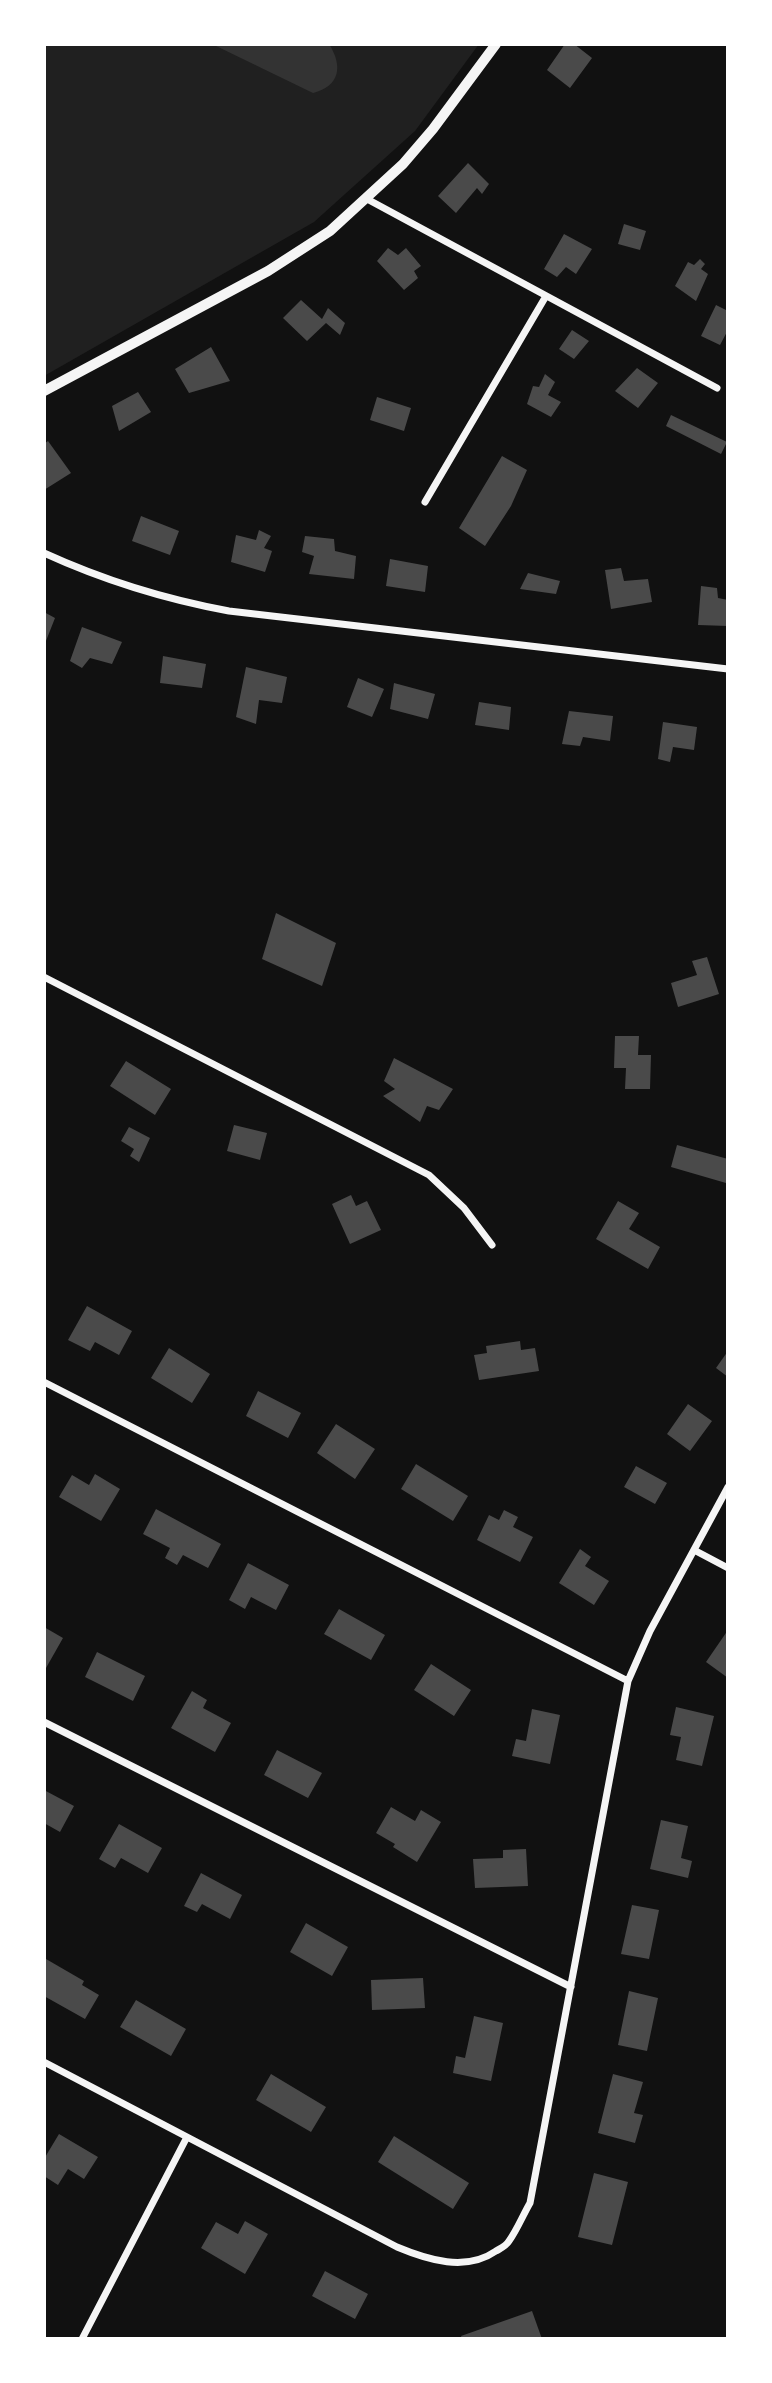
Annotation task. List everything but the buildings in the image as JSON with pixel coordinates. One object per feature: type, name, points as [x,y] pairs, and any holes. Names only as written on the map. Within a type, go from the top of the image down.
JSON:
[{"type":"street","points":[[44,391],[308,247],[367,199],[403,164],[433,129],[496,44]]},
{"type":"street","points":[[367,199],[717,387]]},
{"type":"street","points":[[425,502],[546,296]]},
{"type":"street","points":[[44,552],[132,588],[165,598],[229,611],[728,669]]},
{"type":"street","points":[[44,977],[429,1175],[464,1208],[492,1245]]},
{"type":"street","points":[[44,1382],[628,1681]]},
{"type":"street","points":[[44,2062],[418,2256],[441,2262],[465,2263],[488,2257],[508,2244],[530,2203],[628,1681],[650,1630],[728,1487]]},
{"type":"street","points":[[694,1550],[728,1568]]},
{"type":"street","points":[[44,1723],[571,1987]]},
{"type":"street","points":[[82,2339],[187,2137]]},
{"type":"shaded area","points":[[44,44],[479,44],[415,131],[314,222],[44,376]]},
{"type":"shaded area","points":[[212,44],[329,44],[336,60],[336,74],[329,85],[313,93]]}]
